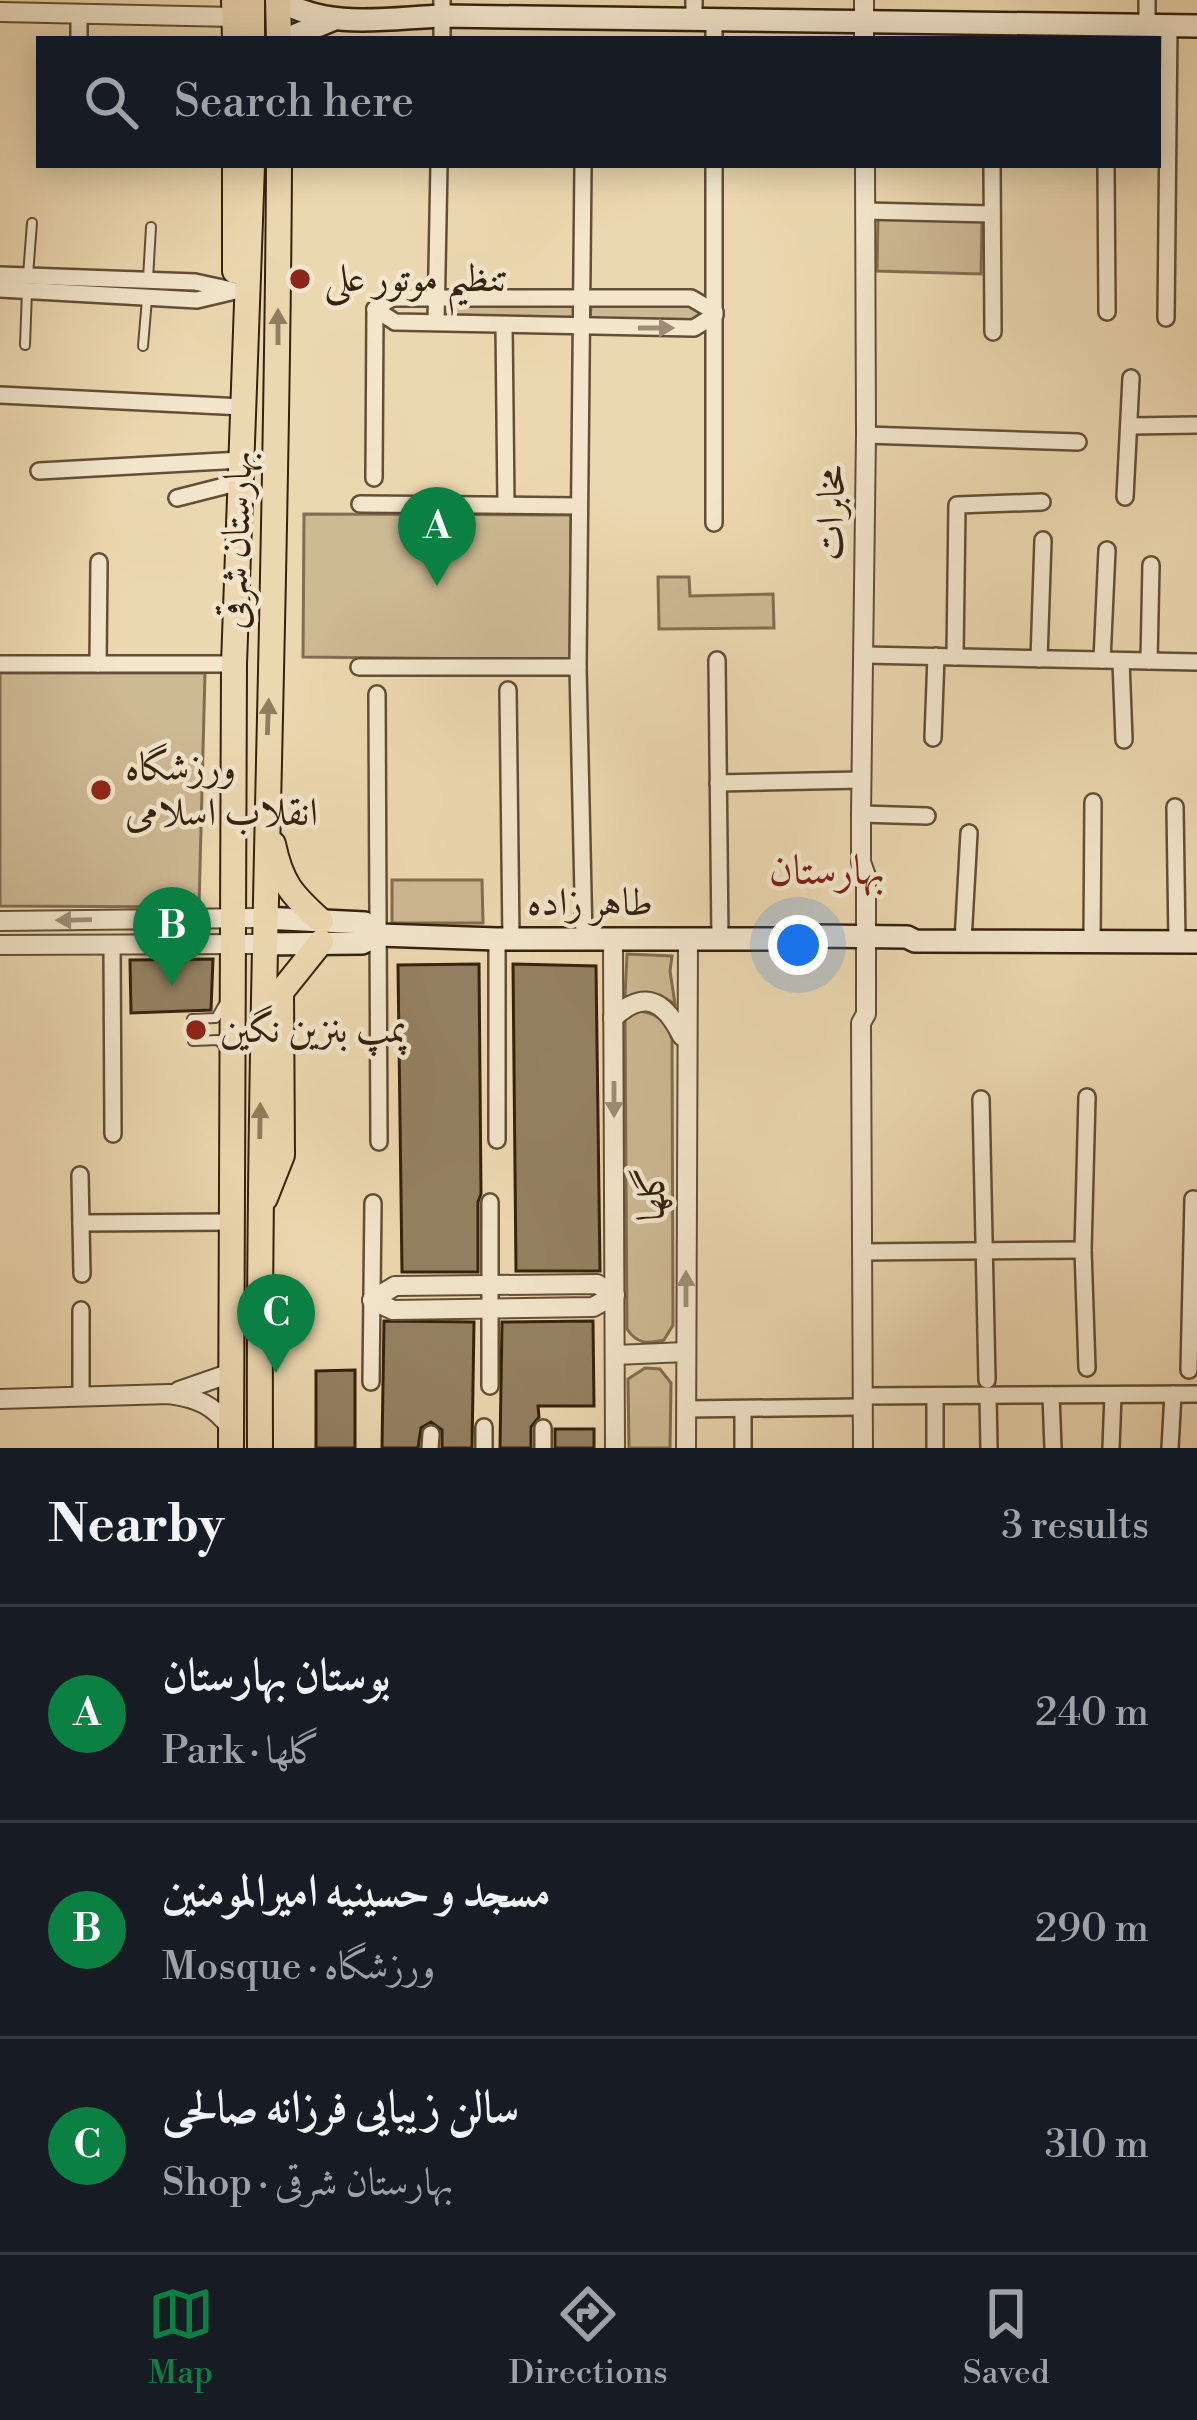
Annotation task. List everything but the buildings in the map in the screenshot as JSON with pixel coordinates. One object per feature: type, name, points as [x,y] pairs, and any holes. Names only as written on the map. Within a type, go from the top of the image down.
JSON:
[{"type":"main road","points":[[279,0],[333,20],[442,18],[582,29],[704,20],[1197,26]]},
{"type":"main road","points":[[279,0],[283,36]]},
{"type":"main road","points":[[291,36],[333,20]]},
{"type":"main road","name":"بهارستان شرقی","points":[[235,168],[235,291],[245,346]]},
{"type":"main road","name":"بهارستان شرقی","points":[[263,918],[278,365],[278,168]]},
{"type":"main road","name":"بهارستان شرقی","points":[[231,1438],[234,664],[252,176]]},
{"type":"main road","points":[[259,1211],[282,1155],[281,992],[321,932],[291,895],[278,868],[266,808]]},
{"type":"main road","points":[[260,1448],[263,918]]},
{"type":"main road","name":"طاهر زاده","points":[[263,918],[362,943],[379,935],[802,939],[812,945],[907,946],[915,941],[1187,942]]},
{"type":"main road","name":"طاهر زاده","points":[[262,944],[321,932]]},
{"type":"street","points":[[1147,0],[1159,36]]},
{"type":"street","points":[[0,12],[239,14]]},
{"type":"street","points":[[79,14],[79,36]]},
{"type":"street","points":[[1161,82],[1166,318]]},
{"type":"street","points":[[436,322],[439,168]]},
{"type":"street","points":[[583,168],[578,667],[584,940]]},
{"type":"street","points":[[714,168],[714,523]]},
{"type":"street","name":"مخابرات","points":[[863,1448],[861,1023],[856,1014],[866,876],[861,862],[860,814],[865,168]]},
{"type":"street","points":[[992,168],[993,332]]},
{"type":"street","points":[[1106,168],[1107,312]]},
{"type":"street","points":[[866,211],[991,214]]},
{"type":"street","points":[[0,275],[27,283],[148,289],[195,283],[235,291]]},
{"type":"street","points":[[0,289],[27,283]]},
{"type":"street","points":[[375,309],[392,298],[691,298],[715,314]]},
{"type":"street","points":[[375,309],[394,322],[582,328],[694,328],[715,314]]},
{"type":"street","points":[[374,478],[375,309]]},
{"type":"street","points":[[504,325],[506,505]]},
{"type":"street","points":[[1125,497],[1131,378]]},
{"type":"street","points":[[0,395],[243,407]]},
{"type":"street","points":[[1130,426],[1197,425]]},
{"type":"street","points":[[866,435],[1078,442]]},
{"type":"street","points":[[39,471],[241,471]]},
{"type":"street","points":[[177,498],[241,471]]},
{"type":"street","points":[[955,657],[957,505],[1042,502]]},
{"type":"street","points":[[360,504],[579,506]]},
{"type":"street","points":[[1039,659],[1043,540]]},
{"type":"street","points":[[1102,660],[1107,550]]},
{"type":"street","points":[[98,664],[99,562]]},
{"type":"street","points":[[1149,662],[1151,565]]},
{"type":"street","points":[[864,655],[1197,662]]},
{"type":"street","points":[[933,738],[936,656]]},
{"type":"street","points":[[717,661],[720,939]]},
{"type":"street","points":[[1121,661],[1124,740]]},
{"type":"street","points":[[0,664],[234,664]]},
{"type":"street","points":[[359,668],[578,667]]},
{"type":"street","points":[[497,1140],[508,690]]},
{"type":"street","points":[[377,694],[379,1142]]},
{"type":"street","points":[[718,783],[861,780]]},
{"type":"street","points":[[1092,940],[1094,802]]},
{"type":"street","points":[[1175,807],[1187,942]]},
{"type":"street","points":[[860,814],[927,816]]},
{"type":"street","points":[[963,941],[969,833]]},
{"type":"street","points":[[0,945],[201,944],[263,918]]},
{"type":"street","points":[[0,921],[233,931],[262,944]]},
{"type":"street","name":"گلها","points":[[686,1448],[688,939]]},
{"type":"street","name":"گلها","points":[[613,940],[615,1448]]},
{"type":"street","points":[[112,945],[113,1134]]},
{"type":"street","points":[[613,1018],[639,1003],[658,1004],[669,1010],[685,1040]]},
{"type":"street","points":[[1087,1368],[1083,1250],[1088,1097]]},
{"type":"street","points":[[981,1099],[988,1448]]},
{"type":"street","points":[[80,1175],[82,1274]]},
{"type":"street","points":[[1189,1370],[1195,1297],[1192,1199]]},
{"type":"street","points":[[490,1202],[490,1386]]},
{"type":"street","points":[[371,1382],[373,1203]]},
{"type":"street","points":[[80,1223],[232,1222]]},
{"type":"street","points":[[861,1252],[1083,1250]]},
{"type":"street","points":[[372,1300],[395,1286],[423,1285],[596,1284],[615,1295]]},
{"type":"street","points":[[423,1285],[424,1310]]},
{"type":"street","points":[[372,1300],[393,1310],[593,1307],[615,1295]]},
{"type":"street","points":[[81,1310],[81,1396]]},
{"type":"street","points":[[615,1355],[686,1352]]},
{"type":"street","points":[[169,1394],[231,1373]]},
{"type":"street","points":[[686,1409],[862,1402],[988,1388],[1051,1395],[1197,1394]]},
{"type":"street","points":[[0,1399],[169,1394],[196,1398],[215,1408],[231,1438]]},
{"type":"street","points":[[1171,1448],[1173,1394]]},
{"type":"street","points":[[1051,1395],[1053,1448]]},
{"type":"street","points":[[1111,1448],[1113,1395]]},
{"type":"street","points":[[935,1396],[935,1448]]},
{"type":"street","points":[[743,1409],[743,1448]]},
{"type":"street","points":[[484,1426],[484,1448]]},
{"type":"street","points":[[543,1428],[543,1448]]},
{"type":"lane","points":[[25,345],[32,223]]},
{"type":"lane","points":[[142,346],[151,227]]},
{"type":"lane","points":[[201,944],[223,959],[224,1005],[216,1018],[192,1019],[193,1041],[222,1042],[232,1060]]},
{"type":"shaded area","points":[[878,216],[982,218],[981,274],[877,271]]},
{"type":"shaded area","points":[[443,303],[574,305],[574,320],[443,318]]},
{"type":"shaded area","points":[[689,304],[701,313],[691,320],[590,320],[591,306]]},
{"type":"shaded area","points":[[304,514],[571,515],[570,660],[303,657]]},
{"type":"shaded area","points":[[658,577],[689,577],[690,596],[773,594],[774,628],[659,629]]},
{"type":"shaded area","name":"ورزشگاه انقلاب اسلامی","points":[[0,673],[205,673],[199,907],[0,906]]},
{"type":"shaded area","points":[[392,880],[482,880],[483,923],[392,923]]},
{"type":"shaded area","points":[[627,954],[672,956],[675,1004],[660,995],[625,997]]},
{"type":"shaded area","points":[[640,1011],[660,1019],[672,1039],[673,1325],[664,1340],[647,1342],[627,1329],[625,1015]]},
{"type":"shaded area","points":[[645,1368],[660,1369],[671,1383],[670,1448],[629,1448],[628,1379]]},
{"type":"place","name":"تنظیم موتور علی","points":[[300,279]]},
{"type":"place","name":"بوستان بهارستان","points":[[437,586]]},
{"type":"place","name":"ورزشگاه انقلاب اسلامی","points":[[101,790]]},
{"type":"place","name":"مسجد و حسینیه امیرالمومنین","points":[[172,986]]},
{"type":"place","name":"پمپ بنزین نگین","points":[[196,1030]]},
{"type":"place","name":"سالن زیبایی فرزانه صالحی","points":[[276,1373]]},
{"type":"district","name":"بهارستان","points":[[827,871]]}]
